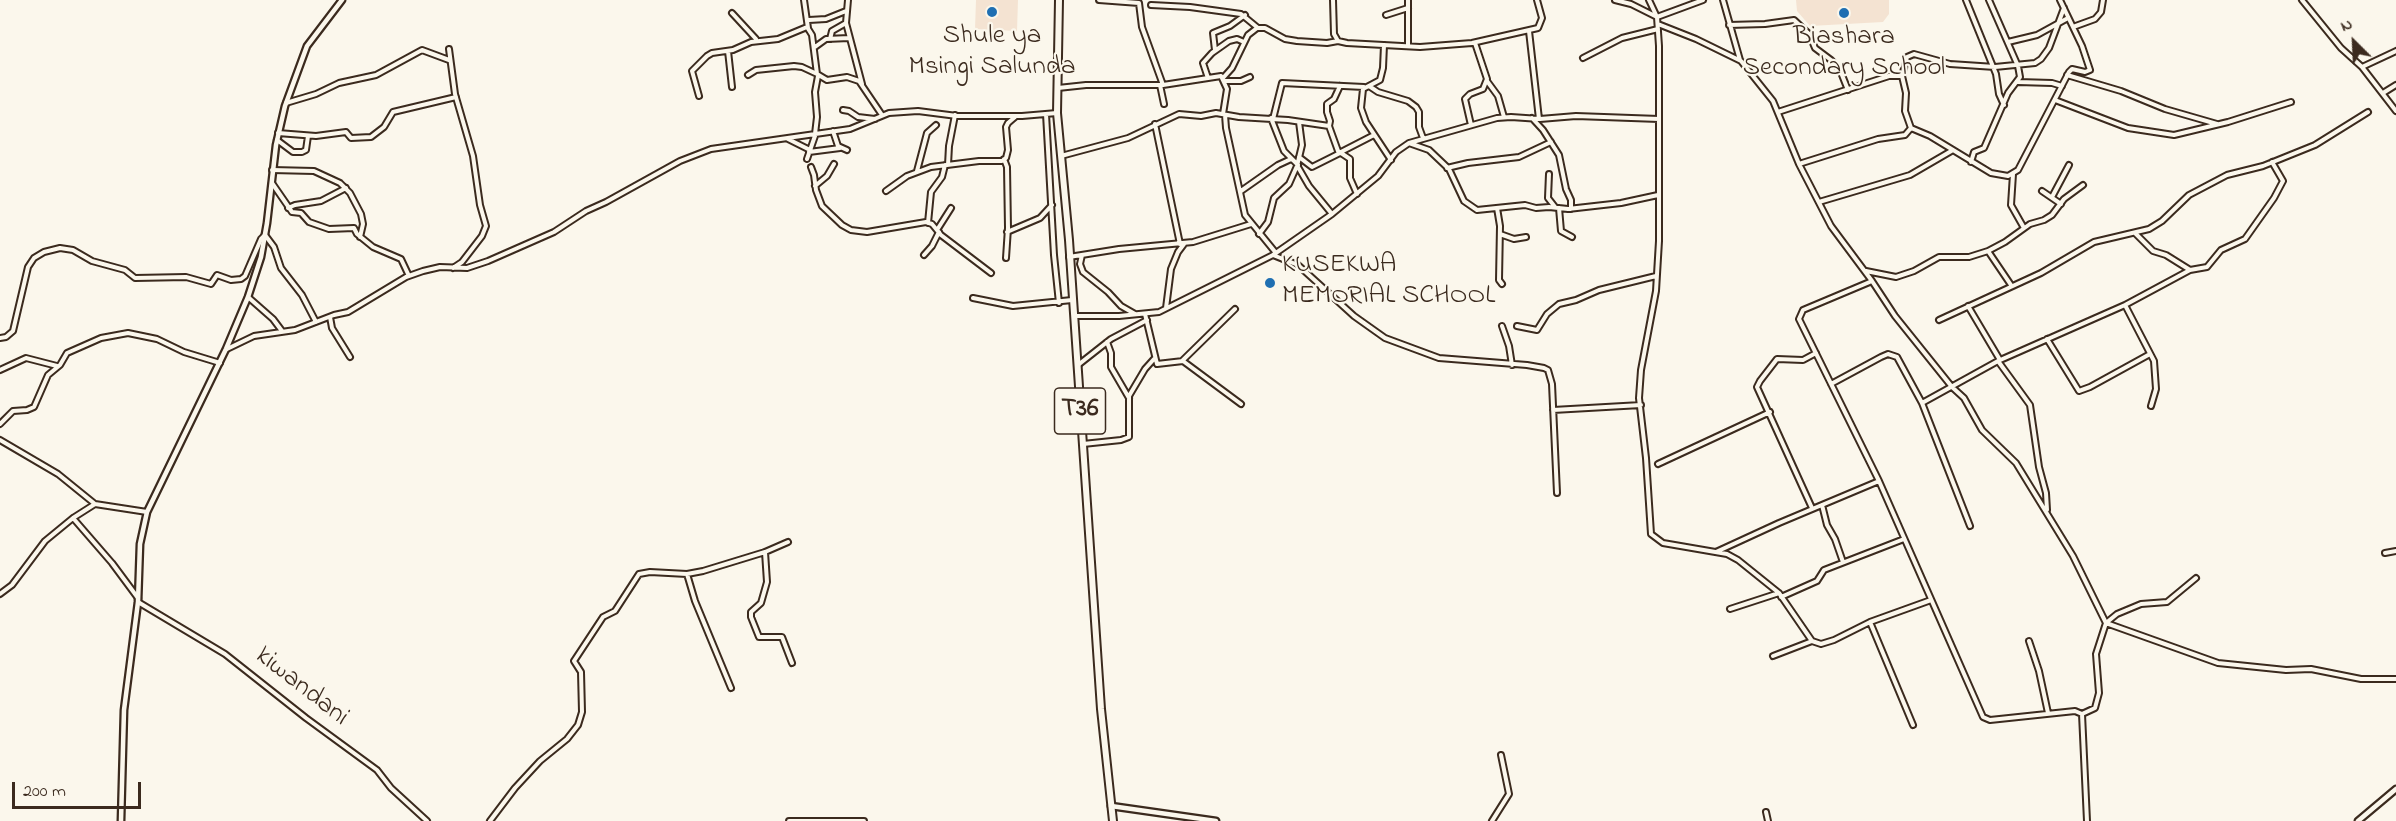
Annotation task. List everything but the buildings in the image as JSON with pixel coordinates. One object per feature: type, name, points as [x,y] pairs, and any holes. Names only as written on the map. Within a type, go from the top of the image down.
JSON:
[{"type":"highway","name":"T36","points":[[1059,0],[1057,113],[1078,365],[1101,709],[1113,821]]},
{"type":"street","points":[[121,821],[124,710],[138,600],[140,543],[147,512],[220,363],[248,297],[261,257],[278,133],[285,103],[307,46],[342,0]]},
{"type":"street","points":[[804,0],[809,20],[808,28],[814,47],[817,75],[815,134],[807,159]]},
{"type":"street","points":[[848,0],[846,23],[849,38],[863,84],[882,115]]},
{"type":"street","points":[[1099,0],[1139,3],[1142,10],[1142,27],[1161,85],[1164,104]]},
{"type":"street","points":[[1333,0],[1334,30],[1338,41]]},
{"type":"street","points":[[1408,0],[1408,46]]},
{"type":"street","points":[[1224,79],[1251,31],[1259,28],[1264,28],[1285,39],[1307,43],[1338,41],[1408,46],[1457,45],[1538,28],[1542,18],[1538,0]]},
{"type":"street","points":[[1615,0],[1631,4],[1657,17],[1703,0]]},
{"type":"street","points":[[1649,0],[1657,17],[1658,27],[1659,119],[1659,241],[1656,291],[1641,370],[1641,405],[1647,458],[1651,534],[1663,543],[1727,554],[1738,560],[1780,595],[1812,642]]},
{"type":"street","points":[[1723,0],[1741,61],[1773,101],[1799,164],[1831,226],[1895,316],[1952,387],[1964,398],[1982,430],[2016,463],[2073,556],[2106,623],[2217,663],[2286,670],[2311,669],[2368,679],[2396,679]]},
{"type":"street","points":[[1966,0],[1998,77],[1999,94],[2004,105]]},
{"type":"street","points":[[1971,162],[1974,152],[1984,148],[2010,89],[2017,82],[2020,74],[1989,0]]},
{"type":"street","points":[[2060,0],[2064,8],[2068,18],[2087,57],[2090,70],[2085,72],[2072,69],[2067,75],[2021,165],[2013,174],[2008,176],[1991,173],[1911,128],[1905,111],[1906,93],[1902,76],[1906,58],[1913,54],[1950,64],[1992,67],[2017,63],[2031,64],[2041,59],[2049,48],[2064,8]]},
{"type":"street","points":[[2073,27],[2092,21],[2103,7],[2103,0]]},
{"type":"street","points":[[2302,0],[2341,48],[2362,67],[2396,111]]},
{"type":"street","points":[[1151,5],[1206,9],[1245,15],[1259,28]]},
{"type":"street","points":[[1386,15],[1408,8]]},
{"type":"street","points":[[809,20],[826,19],[846,11]]},
{"type":"street","points":[[732,13],[756,39],[762,41]]},
{"type":"street","points":[[1215,50],[1213,33],[1230,26],[1245,15]]},
{"type":"street","points":[[2008,42],[2037,35],[2068,18]]},
{"type":"street","points":[[1729,25],[1794,20],[1809,34],[1816,49],[1840,70],[1848,90]]},
{"type":"street","points":[[830,39],[832,31],[846,23]]},
{"type":"street","points":[[1583,58],[1622,38],[1658,27],[1696,39],[1741,61]]},
{"type":"street","points":[[699,96],[692,71],[712,53],[778,39],[808,28]]},
{"type":"street","points":[[1529,31],[1539,119]]},
{"type":"street","points":[[814,47],[830,39],[849,38]]},
{"type":"street","points":[[747,44],[752,39],[756,39]]},
{"type":"street","points":[[1208,78],[1203,63],[1215,50],[1234,40],[1244,42]]},
{"type":"street","points":[[1475,43],[1487,81],[1497,96],[1504,117]]},
{"type":"street","points":[[1332,214],[1309,186],[1298,165],[1284,151],[1272,119],[1282,83],[1340,86],[1376,84],[1382,76],[1384,45]]},
{"type":"street","points":[[449,49],[456,97],[473,156],[480,205],[486,226],[482,236],[462,262],[453,268]]},
{"type":"street","points":[[285,103],[316,94],[339,82],[376,75],[417,52],[426,51],[449,60]]},
{"type":"street","points":[[728,51],[732,87]]},
{"type":"street","points":[[2362,67],[2396,51]]},
{"type":"street","points":[[748,75],[756,70],[794,66],[802,67],[826,80],[847,77],[863,84]]},
{"type":"street","points":[[2067,75],[2121,91],[2165,109],[2219,124]]},
{"type":"street","points":[[1057,88],[1086,85],[1161,85],[1218,76],[1241,81],[1250,77]]},
{"type":"street","points":[[1778,112],[1889,76],[1902,76]]},
{"type":"street","points":[[1224,79],[1227,89],[1224,114],[1226,128],[1243,207],[1251,224],[1274,254],[1298,265],[1354,316],[1385,338],[1439,358],[1539,367],[1548,370],[1552,384],[1557,493]]},
{"type":"street","points":[[1471,125],[1465,99],[1470,94],[1483,89],[1487,81]]},
{"type":"street","points":[[2017,82],[2052,83],[2062,86]]},
{"type":"street","points":[[2383,93],[2396,85]]},
{"type":"street","points":[[1340,86],[1334,99],[1327,104],[1329,126],[1340,153],[1350,159],[1350,178],[1357,194]]},
{"type":"street","points":[[1366,86],[1361,101],[1362,115],[1391,160]]},
{"type":"street","points":[[1366,86],[1408,101],[1416,107],[1419,112],[1419,128],[1423,138]]},
{"type":"street","points":[[278,133],[308,136],[346,132],[351,138],[371,137],[386,125],[391,113],[456,97]]},
{"type":"street","points":[[2055,100],[2097,118],[2146,132],[2174,135],[2291,102]]},
{"type":"street","points":[[843,110],[858,117],[875,119]]},
{"type":"street","points":[[226,349],[254,336],[297,330],[330,316],[348,312],[409,276],[431,268],[475,266],[531,243],[554,232],[586,211],[698,153],[711,149],[861,127],[882,115],[918,111],[955,115],[1016,116],[1057,113]]},
{"type":"street","points":[[1939,320],[2041,273],[2101,239],[2143,232],[2162,221],[2189,195],[2227,175],[2251,170],[2327,139],[2368,112]]},
{"type":"street","points":[[1061,156],[1128,138],[1179,114],[1201,116],[1216,113],[1329,126]]},
{"type":"street","points":[[1046,114],[1059,303]]},
{"type":"street","points":[[928,223],[930,197],[946,165],[955,115]]},
{"type":"street","points":[[1006,258],[1006,167],[1004,159],[1008,150],[1006,127],[1016,116]]},
{"type":"street","points":[[1074,316],[1145,314],[1166,309],[1274,254],[1357,194],[1378,176],[1401,147],[1423,138],[1504,117],[1539,119],[1576,116],[1659,119]]},
{"type":"street","points":[[1532,118],[1551,142],[1561,161],[1571,208]]},
{"type":"street","points":[[1259,234],[1268,222],[1274,198],[1289,184],[1298,165],[1302,145],[1299,122]]},
{"type":"street","points":[[1155,124],[1182,244],[1171,269],[1166,309]]},
{"type":"street","points":[[916,172],[927,133],[936,125]]},
{"type":"street","points":[[1799,164],[1878,139],[1905,135],[1911,128]]},
{"type":"street","points":[[833,131],[840,148]]},
{"type":"street","points":[[1299,157],[1312,167],[1374,135]]},
{"type":"street","points":[[277,140],[294,152],[302,152],[306,150],[308,136]]},
{"type":"street","points":[[788,139],[810,151],[840,148],[847,150]]},
{"type":"street","points":[[1447,168],[1468,163],[1520,157],[1551,142]]},
{"type":"street","points":[[1409,143],[1429,150],[1447,168],[1467,205],[1477,210],[1526,205],[1536,208],[1571,208],[1621,203],[1658,195]]},
{"type":"street","points":[[1819,202],[1910,175],[1953,150]]},
{"type":"street","points":[[886,191],[916,172],[979,161],[995,163],[1004,159]]},
{"type":"street","points":[[1240,191],[1278,165],[1291,159]]},
{"type":"street","points":[[1922,403],[1999,360],[2125,305],[2190,270],[2207,267],[2221,250],[2238,244],[2250,233],[2283,181],[2272,162]]},
{"type":"street","points":[[815,186],[827,176],[834,164]]},
{"type":"street","points":[[2052,197],[2069,165]]},
{"type":"street","points":[[811,167],[819,201],[827,213],[851,230],[867,232],[918,222],[928,223],[991,273]]},
{"type":"street","points":[[273,170],[314,171],[340,183],[346,188],[363,220],[360,237]]},
{"type":"street","points":[[1549,174],[1548,198],[1557,208],[1561,231],[1572,237]]},
{"type":"street","points":[[2013,174],[2010,201],[2013,211],[2024,228]]},
{"type":"street","points":[[272,183],[292,212],[301,213],[309,222],[329,229],[354,228],[360,237],[373,247],[401,259],[409,276]]},
{"type":"street","points":[[1865,271],[1896,277],[1914,271],[1931,259],[1969,257],[1988,251],[2030,224],[2052,215],[2083,185]]},
{"type":"street","points":[[288,208],[321,201],[346,188]]},
{"type":"street","points":[[2042,191],[2061,204]]},
{"type":"street","points":[[1007,232],[1040,218],[1052,204]]},
{"type":"street","points":[[924,255],[932,246],[951,208]]},
{"type":"street","points":[[1497,208],[1500,234],[1499,280],[1502,284]]},
{"type":"street","points":[[1069,257],[1182,244],[1251,224]]},
{"type":"street","points":[[2134,233],[2153,251],[2166,255],[2190,270]]},
{"type":"street","points":[[1500,234],[1514,239],[1526,237]]},
{"type":"street","points":[[265,235],[273,243],[281,268],[302,295],[316,322]]},
{"type":"street","points":[[0,338],[6,337],[13,331],[28,267],[34,258],[44,252],[60,248],[73,250],[92,261],[125,270],[135,278],[186,277],[212,284],[217,275],[231,280],[245,276],[261,239],[265,235]]},
{"type":"street","points":[[1988,251],[2011,285]]},
{"type":"street","points":[[1083,254],[1080,264],[1083,272],[1121,306],[1136,314]]},
{"type":"street","points":[[1517,326],[1537,330],[1547,314],[1559,304],[1599,290],[1656,276]]},
{"type":"street","points":[[1872,281],[1800,313],[1799,319],[1879,482],[1983,717],[1990,720],[2076,711],[2082,714]]},
{"type":"street","points":[[248,297],[270,316],[283,332]]},
{"type":"street","points":[[973,298],[1013,306],[1072,300]]},
{"type":"street","points":[[2125,305],[2155,366],[2156,389],[2151,406]]},
{"type":"street","points":[[1968,306],[1999,360],[2030,405],[2030,420],[2046,493],[2046,510]]},
{"type":"street","points":[[1145,314],[1154,359],[1159,364],[1182,361],[1235,309]]},
{"type":"street","points":[[330,316],[332,328],[351,357]]},
{"type":"street","points":[[1078,365],[1125,330],[1147,320]]},
{"type":"street","points":[[1502,326],[1512,365]]},
{"type":"street","points":[[0,423],[13,411],[33,407],[47,376],[58,367],[67,353],[101,338],[126,333],[157,339],[184,352],[220,363]]},
{"type":"street","points":[[2047,339],[2079,391],[2150,354]]},
{"type":"street","points":[[1107,342],[1110,349],[1111,368],[1129,398]]},
{"type":"street","points":[[1812,508],[1758,387],[1777,359],[1803,360],[1816,354]]},
{"type":"street","points":[[1831,384],[1881,357],[1893,355],[1902,362],[1911,386],[1922,403],[1970,526]]},
{"type":"street","points":[[0,370],[26,358],[58,367]]},
{"type":"street","points":[[1082,444],[1126,439],[1130,433],[1129,398],[1139,377],[1154,359]]},
{"type":"street","points":[[1182,361],[1241,404]]},
{"type":"street","points":[[1553,410],[1641,405]]},
{"type":"street","points":[[1658,464],[1770,412]]},
{"type":"street","points":[[0,440],[58,474],[95,504],[147,512]]},
{"type":"street","points":[[1715,552],[1812,508],[1879,482]]},
{"type":"street","points":[[0,594],[14,582],[45,541],[73,518],[95,504]]},
{"type":"street","points":[[1822,505],[1827,525],[1843,562]]},
{"type":"street","points":[[73,518],[112,563],[138,600]]},
{"type":"street","points":[[1730,609],[1780,595],[1817,581],[1824,570],[1904,539]]},
{"type":"street","points":[[490,821],[525,777],[540,761],[567,739],[578,725],[582,712],[581,672],[574,661],[603,617],[619,606],[630,585],[639,574],[650,572],[687,574],[765,552],[788,542]]},
{"type":"street","points":[[765,552],[767,582],[761,603],[751,612],[751,617],[759,637],[782,637],[792,663]]},
{"type":"street","points":[[2385,554],[2396,552]]},
{"type":"street","points":[[687,574],[731,688]]},
{"type":"street","points":[[2082,714],[2095,708],[2099,693],[2096,654],[2106,623],[2117,614],[2142,604],[2166,602],[2196,578]]},
{"type":"street","name":"kiwandani","points":[[138,600],[225,654],[377,770],[391,788],[427,821]]},
{"type":"street","points":[[1773,656],[1812,642],[1821,644],[1834,640],[1870,622],[1931,600]]},
{"type":"street","points":[[1870,622],[1913,725]]},
{"type":"street","points":[[2029,641],[2039,671],[2048,713]]},
{"type":"street","points":[[2082,714],[2087,821]]},
{"type":"street","points":[[1492,821],[1509,794],[1501,755]]},
{"type":"street","points":[[2358,821],[2396,789]]},
{"type":"street","points":[[1111,806],[1216,821]]},
{"type":"street","points":[[1766,812],[1768,821]]},
{"type":"street","points":[[789,821],[864,821]]},
{"type":"shaded area","points":[[976,0],[1018,0],[1017,31],[975,29]]},
{"type":"shaded area","name":"Biashara Secondary School","points":[[1796,0],[1889,0],[1889,14],[1883,22],[1810,26],[1797,11]]},
{"type":"place","name":"Shule ya Msingi Salunda","points":[[992,12]]},
{"type":"place","name":"Biashara Secondary School","points":[[1844,13]]},
{"type":"place","name":"KUSEKWA MEMORIAL SCHOOL","points":[[1270,283]]}]
